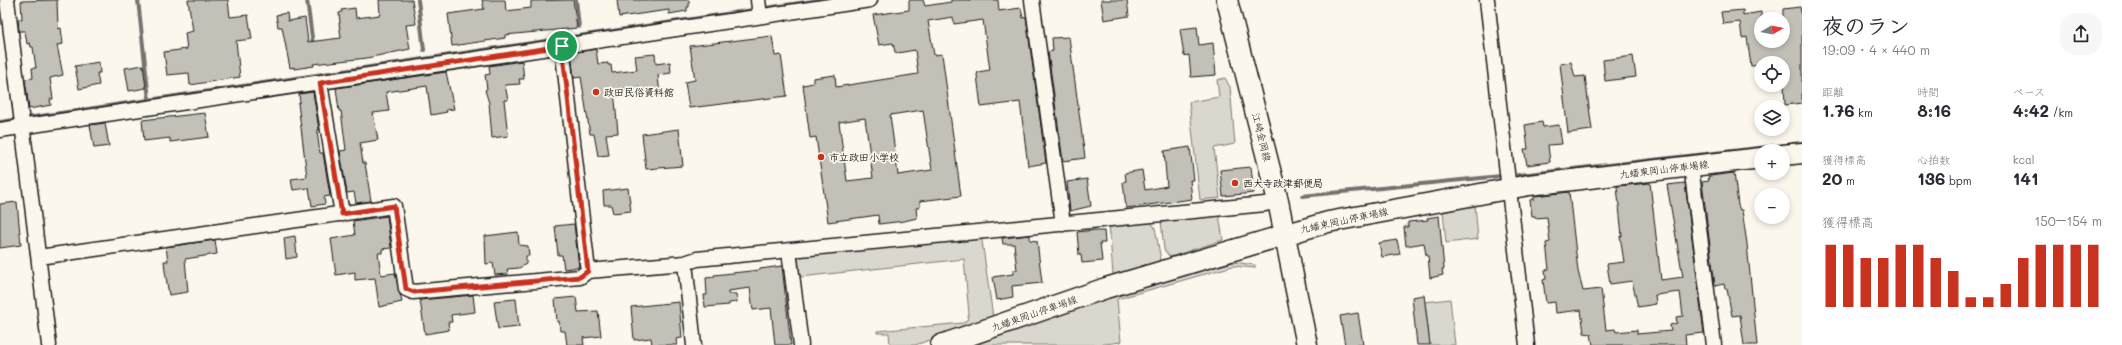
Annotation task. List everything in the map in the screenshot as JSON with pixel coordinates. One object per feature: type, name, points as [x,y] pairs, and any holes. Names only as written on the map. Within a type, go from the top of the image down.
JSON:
[{"type":"main road","name":"江崎金岡線","points":[[1228,0],[1278,201],[1307,345]]},
{"type":"main road","points":[[1790,154],[1802,153]]},
{"type":"main road","name":"九蟠東岡山停車場線","points":[[941,345],[1106,288],[1285,233],[1328,222],[1509,189],[1754,159]]},
{"type":"street","points":[[6,0],[39,254],[49,345]]},
{"type":"street","points":[[0,130],[22,122],[320,83],[562,46],[759,8],[870,0]]},
{"type":"street","points":[[1032,0],[1062,220]]},
{"type":"street","points":[[1487,0],[1527,345]]},
{"type":"street","points":[[562,46],[588,271]]},
{"type":"street","points":[[320,83],[341,211]]},
{"type":"street","points":[[1691,166],[1714,345]]},
{"type":"street","points":[[39,254],[341,211],[394,206],[406,289],[414,292],[580,277],[588,271],[685,263],[697,259],[790,251],[1062,220],[1278,201]]},
{"type":"street","points":[[790,251],[801,345]]},
{"type":"street","points":[[685,263],[694,345]]},
{"type":"shaded area","points":[[1225,78],[1230,87],[1235,144],[1214,148],[1220,198],[1200,200],[1189,102],[1219,97],[1217,80]]},
{"type":"shaded area","points":[[1475,204],[1478,239],[1446,243],[1443,212]]},
{"type":"shaded area","points":[[1219,214],[1223,240],[1170,257],[1164,250],[1161,220]]},
{"type":"shaded area","points":[[1149,219],[1155,228],[1161,260],[1159,263],[1115,277],[1113,275],[1109,222]]},
{"type":"shaded area","points":[[981,234],[993,317],[991,320],[915,345],[890,345],[889,333],[877,333],[877,331],[963,323],[967,320],[969,314],[964,259],[800,277],[798,256]]},
{"type":"shaded area","points":[[1233,262],[1255,265],[1255,268],[1233,266],[1117,299],[1121,342],[1097,345],[980,345],[980,340],[1114,294]]},
{"type":"shaded area","points":[[1450,299],[1455,345],[1430,345],[1425,302]]},
{"type":"building","points":[[57,0],[58,29],[61,28],[63,44],[57,45],[63,75],[50,78],[53,99],[50,99],[51,105],[29,109],[25,79],[33,78],[32,68],[36,68],[33,47],[31,47],[30,43],[27,44],[25,31],[19,31],[18,19],[22,19],[21,1]]},
{"type":"building","points":[[188,0],[228,0],[230,17],[248,15],[252,39],[236,41],[240,77],[190,85],[189,73],[167,75],[164,52],[187,49],[185,33],[193,31]]},
{"type":"building","points":[[379,0],[412,0],[416,24],[406,25],[410,49],[367,58],[313,64],[314,66],[294,69],[294,67],[290,68],[282,27],[278,27],[276,15],[287,13],[288,21],[305,18],[308,42],[341,38],[339,13],[342,12],[341,10],[355,8],[356,18],[380,15]]},
{"type":"building","points":[[482,0],[505,0],[506,11],[531,8],[531,1],[573,0],[577,28],[505,35],[505,38],[452,46],[448,14],[484,9]]},
{"type":"building","points":[[617,0],[689,0],[689,7],[687,7],[687,11],[669,14],[669,10],[619,17]]},
{"type":"building","points":[[909,0],[923,0],[925,6],[951,2],[951,0],[998,0],[999,11],[1021,8],[1023,18],[1026,17],[1046,163],[1028,166],[1020,102],[981,107],[977,75],[978,72],[990,70],[983,20],[954,24],[953,17],[928,21],[934,55],[942,54],[961,196],[920,201],[920,207],[916,208],[917,218],[904,221],[879,224],[878,215],[828,222],[816,137],[810,138],[803,85],[813,83],[813,78],[835,75],[836,87],[918,74],[915,50],[898,53],[895,52],[893,43],[879,45],[873,15],[909,10]],"holes":[[[923,110],[932,170],[898,175],[890,115]],[[865,118],[873,178],[847,181],[839,122]]]},
{"type":"building","points":[[1101,0],[1127,0],[1129,16],[1104,20]]},
{"type":"building","points":[[1800,7],[1802,21],[1802,103],[1790,104],[1790,100],[1785,100],[1784,92],[1790,92],[1790,56],[1754,56],[1754,66],[1751,66],[1747,37],[1742,38],[1740,22],[1723,24],[1721,12],[1743,10],[1743,15],[1754,13],[1754,48],[1790,48],[1790,12],[1783,12],[1783,9]]},
{"type":"building","points":[[1197,27],[1199,45],[1213,43],[1216,75],[1191,77],[1189,55],[1184,56],[1180,29]]},
{"type":"building","points":[[772,36],[775,56],[781,55],[787,96],[689,108],[685,82],[695,80],[690,46]]},
{"type":"building","points":[[1069,37],[1085,158],[1063,161],[1048,52],[1053,51],[1052,38]]},
{"type":"building","points":[[596,49],[598,64],[608,63],[608,65],[611,65],[612,73],[637,70],[635,56],[655,54],[656,64],[670,62],[671,73],[658,75],[660,96],[640,98],[639,87],[614,90],[618,133],[606,134],[609,155],[598,156],[594,134],[590,134],[581,77],[574,78],[571,53]]},
{"type":"building","points":[[1633,56],[1636,77],[1605,81],[1603,60]]},
{"type":"building","points":[[522,61],[524,79],[519,79],[520,84],[505,85],[508,100],[504,100],[508,136],[492,138],[489,103],[485,90],[487,89],[485,75],[490,74],[489,66]]},
{"type":"building","points":[[99,62],[100,73],[97,73],[99,85],[79,89],[75,66]]},
{"type":"building","points":[[1571,62],[1575,77],[1585,76],[1592,130],[1568,133],[1560,64]]},
{"type":"building","points":[[143,65],[146,88],[129,91],[125,68]]},
{"type":"building","points":[[446,72],[454,109],[446,110],[447,112],[431,115],[427,86],[386,92],[389,111],[373,113],[378,140],[360,143],[371,201],[356,203],[354,192],[347,193],[340,151],[346,150],[341,111],[339,111],[336,88]]},
{"type":"building","points":[[313,92],[319,130],[317,131],[320,153],[323,153],[330,196],[324,197],[325,204],[312,206],[309,188],[293,190],[291,179],[307,177],[298,103],[300,102],[299,94]]},
{"type":"building","points":[[205,113],[209,137],[170,142],[170,138],[144,141],[142,120]]},
{"type":"building","points":[[1542,122],[1543,127],[1559,125],[1562,144],[1548,145],[1550,162],[1527,165],[1524,149],[1528,149],[1525,125]]},
{"type":"building","points":[[105,123],[109,146],[94,148],[90,125]]},
{"type":"building","points":[[679,129],[683,166],[646,169],[642,134]]},
{"type":"building","points":[[1190,147],[1194,180],[1190,180],[1192,199],[1126,208],[1123,182],[1126,181],[1125,173],[1142,170],[1145,190],[1167,186],[1164,151]]},
{"type":"building","points":[[1251,167],[1254,193],[1223,196],[1220,170]]},
{"type":"building","points":[[1734,173],[1738,205],[1740,210],[1742,210],[1747,244],[1757,345],[1744,345],[1740,315],[1732,316],[1727,289],[1725,289],[1724,284],[1715,286],[1702,182],[1709,181],[1708,177],[1710,176]]},
{"type":"building","points":[[1087,179],[1091,206],[1070,211],[1067,182]]},
{"type":"building","points":[[1650,183],[1661,280],[1683,277],[1667,185],[1685,183],[1704,333],[1685,335],[1686,345],[1593,345],[1591,334],[1584,333],[1581,310],[1556,313],[1555,302],[1546,303],[1543,280],[1546,279],[1545,270],[1549,269],[1546,243],[1550,242],[1547,217],[1536,218],[1535,216],[1532,216],[1530,200],[1534,199],[1534,196],[1569,192],[1578,271],[1583,291],[1601,289],[1606,330],[1615,329],[1616,332],[1637,330],[1637,334],[1671,331],[1670,325],[1677,323],[1676,317],[1683,316],[1680,292],[1655,295],[1656,304],[1638,307],[1632,281],[1610,284],[1607,264],[1624,262],[1620,236],[1622,236],[1617,186]]},
{"type":"building","points":[[628,188],[631,211],[613,213],[611,205],[604,205],[603,191]]},
{"type":"building","points":[[17,202],[21,245],[0,248],[0,204]]},
{"type":"building","points":[[387,216],[391,248],[382,249],[382,253],[378,253],[381,275],[395,273],[402,302],[379,307],[375,278],[355,280],[355,272],[336,275],[331,239],[355,235],[353,221]]},
{"type":"building","points":[[1439,216],[1444,269],[1442,269],[1443,275],[1430,278],[1428,255],[1426,255],[1424,243],[1406,246],[1404,227],[1408,227],[1408,222],[1428,220],[1427,218]]},
{"type":"building","points":[[574,224],[579,267],[564,269],[562,255],[558,255],[555,226]]},
{"type":"building","points":[[1096,230],[1104,231],[1105,243],[1100,243],[1102,261],[1082,263],[1081,255],[1079,255],[1077,232]]},
{"type":"building","points":[[518,232],[519,245],[528,246],[529,256],[526,256],[526,264],[519,268],[507,269],[508,274],[495,275],[493,263],[486,264],[485,236]]},
{"type":"building","points":[[1030,235],[1030,240],[1037,241],[1042,283],[1012,286],[1013,297],[997,300],[993,277],[1013,274],[1013,270],[1017,270],[1014,244],[1003,244],[1002,238]]},
{"type":"building","points":[[295,236],[297,257],[286,259],[284,238]]},
{"type":"building","points":[[215,240],[217,254],[185,259],[188,292],[169,295],[164,261],[168,261],[166,247]]},
{"type":"building","points":[[1397,240],[1400,254],[1382,257],[1379,243]]},
{"type":"building","points":[[782,266],[791,345],[775,345],[771,308],[753,310],[750,288],[728,291],[728,294],[736,294],[737,302],[729,303],[729,305],[705,307],[704,295],[707,295],[706,278],[714,277],[714,275]]},
{"type":"building","points":[[473,295],[475,312],[451,315],[452,322],[448,322],[449,330],[425,334],[420,300]]},
{"type":"building","points":[[1424,295],[1430,345],[1417,345],[1412,297]]},
{"type":"building","points":[[576,297],[578,312],[598,311],[601,336],[583,338],[584,345],[567,345],[565,331],[560,331],[559,321],[557,322],[555,299]]},
{"type":"building","points":[[516,299],[519,327],[498,329],[494,301]]},
{"type":"building","points":[[679,302],[682,338],[676,339],[677,345],[652,345],[651,338],[634,340],[631,307]]},
{"type":"building","points":[[1358,313],[1363,345],[1345,345],[1340,316]]},
{"type":"waterway","points":[[138,0],[149,100]]},
{"type":"waterway","points":[[307,0],[313,45]]},
{"type":"waterway","points":[[418,0],[424,50]]},
{"type":"waterway","points":[[576,0],[579,27]]},
{"type":"waterway","points":[[0,122],[820,0]]},
{"type":"waterway","points":[[1792,144],[1802,143]]},
{"type":"waterway","points":[[1518,175],[1754,149]]},
{"type":"waterway","points":[[1302,196],[1501,176]]},
{"type":"place","name":"政田民俗資料館","points":[[596,92]]},
{"type":"place","name":"市立政田小学校","points":[[821,157]]},
{"type":"place","name":"西大寺政津郵便局","points":[[1235,183]]},
{"type":"route","points":[[562,46],[588,271],[580,277],[414,292],[406,289],[394,206],[342,214],[320,83],[562,46]]}]
